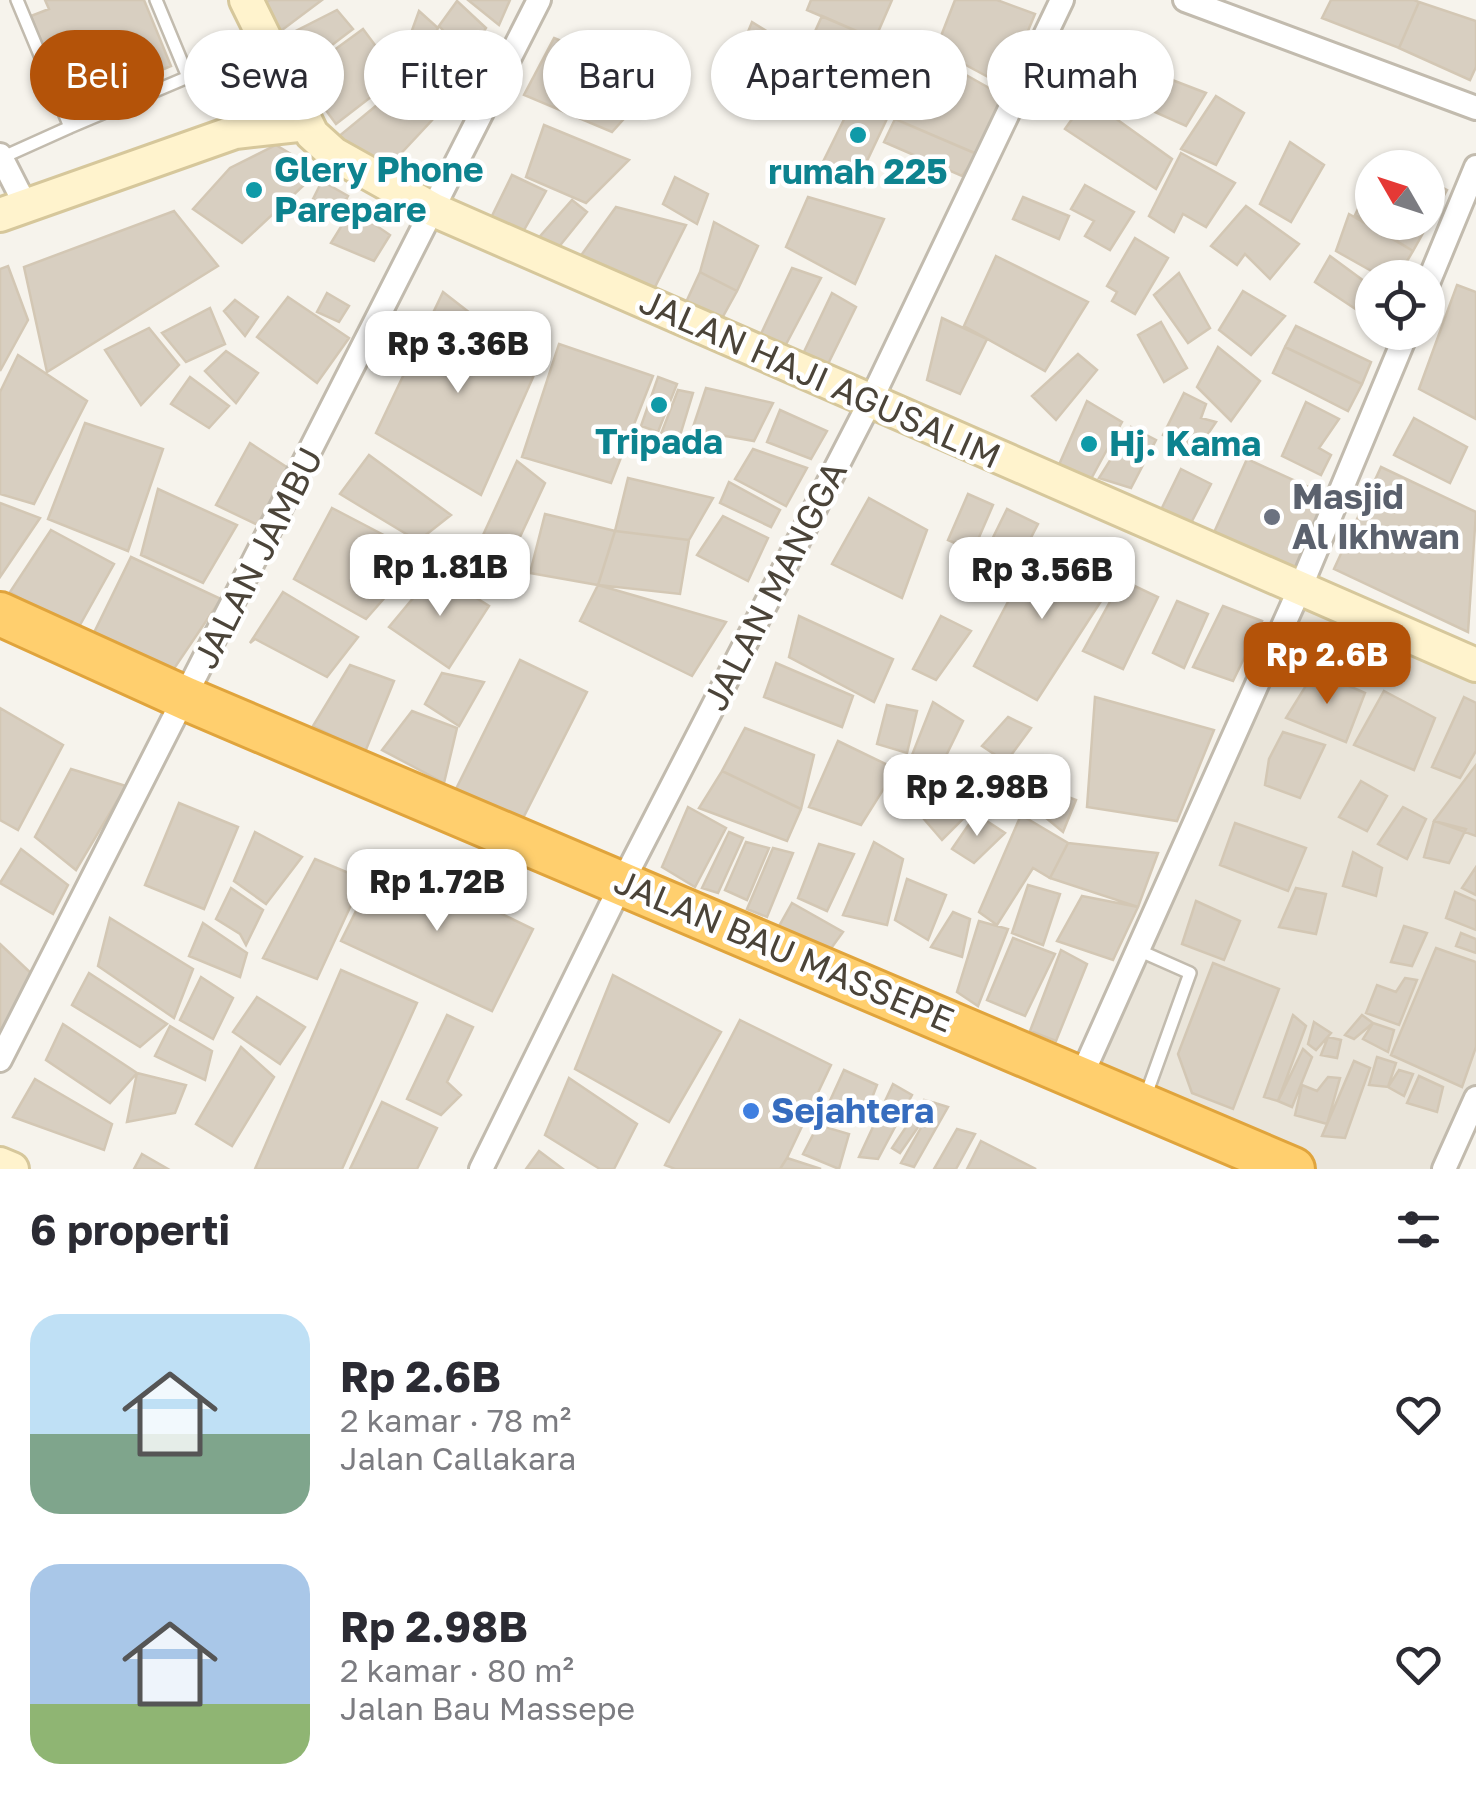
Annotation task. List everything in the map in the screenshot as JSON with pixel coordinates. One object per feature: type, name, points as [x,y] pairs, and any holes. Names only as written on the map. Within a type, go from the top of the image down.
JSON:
[{"type":"highway","name":"JALAN BAU MASSEPE","points":[[0,614],[187,699],[1293,1169]]},
{"type":"street","name":"JALAN HAJI AGUSALIM","points":[[246,0],[259,30]]},
{"type":"street","name":"JALAN JAMBU","points":[[0,1060],[187,699],[539,0]]},
{"type":"street","name":"JALAN MANGGA","points":[[481,1169],[622,883],[870,402],[1062,0]]},
{"type":"street","points":[[1185,0],[1476,108]]},
{"type":"street","points":[[235,132],[244,120]]},
{"type":"street","name":"JALAN HAJI AGUSALIM","points":[[305,120],[334,154],[434,210],[1476,665]]},
{"type":"street","points":[[1,157],[12,210],[235,132],[307,124]]},
{"type":"street","points":[[1437,260],[1476,166]]},
{"type":"street","points":[[1082,1077],[1300,586],[1398,350]]},
{"type":"street","points":[[1444,1169],[1476,1098]]},
{"type":"street","points":[[0,1164],[12,1169]]},
{"type":"lane","points":[[17,0],[70,127]]},
{"type":"lane","points":[[156,0],[184,67]]},
{"type":"lane","points":[[1,157],[184,79]]},
{"type":"lane","points":[[1138,950],[1190,972],[1142,1104]]},
{"type":"shaded area","points":[[1301,586],[1476,665],[1476,1102],[1447,1169],[1277,1169],[1081,1077]]},
{"type":"building","points":[[45,0],[144,0],[156,30],[37,30],[31,16],[49,9]]},
{"type":"building","points":[[270,0],[322,0],[282,30],[276,30],[260,6]]},
{"type":"building","points":[[468,0],[510,0],[499,25]]},
{"type":"building","points":[[811,0],[892,0],[879,30],[854,30],[807,10]]},
{"type":"building","points":[[955,0],[997,0],[1035,14],[1028,30],[987,30],[987,76],[967,66],[967,30],[943,30]]},
{"type":"building","points":[[1331,0],[1419,2],[1399,48],[1322,18]]},
{"type":"building","points":[[457,1],[486,28],[443,30],[439,26]]},
{"type":"building","points":[[1419,2],[1476,21],[1476,67],[1470,80],[1399,48]]},
{"type":"building","points":[[337,10],[353,29],[344,36],[344,30],[298,30]]},
{"type":"building","points":[[419,11],[438,28],[437,30],[412,30]]},
{"type":"building","points":[[822,16],[854,30],[816,30]]},
{"type":"building","points":[[752,22],[765,30],[749,30]]},
{"type":"building","points":[[364,30],[364,102],[344,118],[344,43]]},
{"type":"building","points":[[164,49],[171,66],[164,69]]},
{"type":"building","points":[[543,59],[543,103],[524,95]]},
{"type":"building","points":[[967,76],[987,87],[987,120],[994,120],[977,154],[897,120],[967,120]]},
{"type":"building","points":[[1174,81],[1206,93],[1186,126],[1173,120]]},
{"type":"building","points":[[1216,96],[1244,113],[1216,165],[1181,149]]},
{"type":"building","points":[[364,116],[364,120],[432,120],[379,177],[338,137]]},
{"type":"building","points":[[583,120],[623,120],[612,132]]},
{"type":"building","name":"rumah 225","points":[[844,120],[886,120],[857,182],[821,166]]},
{"type":"building","points":[[897,120],[977,154],[962,176],[884,142]]},
{"type":"building","points":[[1071,120],[1118,120],[1172,159],[1156,189],[1065,129]]},
{"type":"building","points":[[544,125],[629,160],[586,203],[526,177]]},
{"type":"building","points":[[1290,142],[1324,165],[1291,222],[1260,204]]},
{"type":"building","name":"Glery Phone Parepare","points":[[276,145],[319,171],[242,243],[193,209],[230,168]]},
{"type":"building","points":[[1181,153],[1235,183],[1206,227],[1183,214],[1174,232],[1149,216]]},
{"type":"building","points":[[512,175],[546,191],[519,239],[487,226]]},
{"type":"building","points":[[675,177],[708,194],[697,224],[663,204]]},
{"type":"building","points":[[322,181],[348,196],[337,216],[312,201]]},
{"type":"building","points":[[1085,185],[1134,212],[1110,250],[1085,236],[1094,221],[1071,209]]},
{"type":"building","points":[[808,197],[884,219],[855,284],[786,247]]},
{"type":"building","points":[[1023,197],[1069,216],[1059,239],[1013,219]]},
{"type":"building","points":[[572,200],[587,212],[554,253],[535,242]]},
{"type":"building","points":[[1246,206],[1299,244],[1270,279],[1245,254],[1237,265],[1211,246]]},
{"type":"building","points":[[616,207],[686,225],[651,295],[577,261]]},
{"type":"building","points":[[352,209],[390,235],[374,261],[331,243]]},
{"type":"building","points":[[174,211],[218,266],[47,372],[24,267]]},
{"type":"building","points":[[1349,214],[1355,217],[1355,240],[1394,240],[1413,251],[1408,260],[1355,262],[1336,251]]},
{"type":"building","points":[[714,222],[758,246],[737,291],[700,272]]},
{"type":"building","points":[[1135,238],[1168,258],[1135,314],[1112,301],[1117,292],[1107,286]]},
{"type":"building","points":[[1395,240],[1419,240],[1413,251]]},
{"type":"building","points":[[996,256],[1088,302],[1045,371],[964,326]]},
{"type":"building","points":[[1330,256],[1355,274],[1355,309],[1315,282]]},
{"type":"building","points":[[8,266],[28,320],[0,371],[0,269]]},
{"type":"building","points":[[792,268],[821,278],[783,350],[760,336]]},
{"type":"building","points":[[700,272],[737,291],[716,329],[682,311]]},
{"type":"building","points":[[1179,273],[1210,328],[1188,343],[1154,295]]},
{"type":"building","points":[[1457,285],[1476,292],[1476,419],[1419,389],[1433,350],[1445,350],[1445,318]]},
{"type":"building","points":[[1243,291],[1285,316],[1251,355],[1219,330]]},
{"type":"building","points":[[443,292],[538,366],[481,495],[376,433]]},
{"type":"building","points":[[327,293],[349,306],[339,322],[317,312]]},
{"type":"building","points":[[832,293],[856,307],[824,372],[802,356]]},
{"type":"building","points":[[288,297],[349,338],[317,383],[257,337]]},
{"type":"building","points":[[235,300],[258,317],[245,336],[224,311]]},
{"type":"building","points":[[210,308],[225,344],[186,362],[162,333]]},
{"type":"building","points":[[942,318],[987,339],[960,394],[927,380]]},
{"type":"building","points":[[1161,322],[1187,368],[1164,382],[1138,335]]},
{"type":"building","points":[[1296,326],[1371,362],[1362,384],[1285,347]]},
{"type":"building","points":[[149,328],[179,365],[141,405],[105,350]]},
{"type":"building","points":[[559,344],[653,376],[611,483],[522,457]]},
{"type":"building","points":[[1218,347],[1260,381],[1231,421],[1197,387]]},
{"type":"building","points":[[1285,347],[1362,384],[1348,411],[1273,373]]},
{"type":"building","points":[[226,351],[258,373],[236,403],[205,371]]},
{"type":"building","points":[[1078,354],[1097,370],[1056,420],[1032,396]]},
{"type":"building","points":[[18,355],[87,401],[34,504],[0,494],[0,392]]},
{"type":"building","points":[[190,377],[229,406],[209,428],[171,404]]},
{"type":"building","name":"Tripada","points":[[658,377],[677,384],[658,432],[641,426]]},
{"type":"building","points":[[706,388],[773,403],[754,441],[692,430]]},
{"type":"building","points":[[678,390],[693,393],[679,439],[661,434]]},
{"type":"building","points":[[1184,393],[1206,404],[1201,418],[1216,422],[1195,453],[1163,435]]},
{"type":"building","name":"Hj. Kama","points":[[1087,401],[1122,422],[1091,479],[1058,467]]},
{"type":"building","points":[[1306,402],[1339,419],[1319,448],[1331,455],[1321,475],[1282,456]]},
{"type":"building","points":[[780,410],[827,431],[811,459],[767,442]]},
{"type":"building","points":[[1414,418],[1467,447],[1450,483],[1394,455]]},
{"type":"building","points":[[85,423],[163,449],[128,551],[48,519]]},
{"type":"building","points":[[1131,427],[1156,440],[1131,488],[1099,478]]},
{"type":"building","points":[[250,443],[291,470],[260,526],[216,505]]},
{"type":"building","points":[[753,449],[807,468],[786,506],[735,479]]},
{"type":"building","points":[[369,455],[451,515],[418,541],[340,494]]},
{"type":"building","name":"Masjid Al Ikhwan","points":[[1247,459],[1333,498],[1297,576],[1212,537]]},
{"type":"building","points":[[517,461],[545,483],[507,565],[478,546]]},
{"type":"building","points":[[1381,467],[1476,512],[1468,632],[1334,569]]},
{"type":"building","points":[[1181,469],[1211,484],[1189,527],[1159,514]]},
{"type":"building","points":[[628,478],[713,498],[689,540],[615,531]]},
{"type":"building","points":[[729,482],[780,510],[771,527],[720,503]]},
{"type":"building","points":[[158,489],[237,525],[203,583],[141,555]]},
{"type":"building","points":[[968,494],[993,505],[973,551],[948,540]]},
{"type":"building","points":[[869,498],[927,530],[902,598],[832,564]]},
{"type":"building","points":[[0,503],[40,518],[0,577]]},
{"type":"building","points":[[332,508],[422,555],[366,619],[294,579]]},
{"type":"building","points":[[1007,509],[1038,524],[1012,574],[982,560]]},
{"type":"building","points":[[545,514],[615,531],[598,585],[530,573]]},
{"type":"building","points":[[723,516],[768,538],[748,581],[697,555]]},
{"type":"building","points":[[51,530],[114,564],[76,632],[10,592]]},
{"type":"building","points":[[615,531],[689,540],[680,594],[598,585]]},
{"type":"building","points":[[1037,547],[1114,581],[1037,700],[974,666]]},
{"type":"building","points":[[131,557],[221,599],[163,685],[87,647]]},
{"type":"building","points":[[435,572],[489,606],[449,668],[389,627]]},
{"type":"building","points":[[1122,580],[1158,597],[1123,669],[1083,651]]},
{"type":"building","points":[[598,585],[726,622],[692,676],[580,621]]},
{"type":"building","points":[[283,592],[358,637],[327,677],[255,639],[250,643]]},
{"type":"building","points":[[1177,601],[1208,614],[1184,668],[1153,653]]},
{"type":"building","points":[[1223,606],[1262,621],[1233,681],[1193,667]]},
{"type":"building","points":[[799,616],[893,659],[874,702],[789,657]]},
{"type":"building","points":[[941,616],[971,631],[936,680],[913,669]]},
{"type":"building","points":[[520,660],[587,692],[519,826],[454,793]]},
{"type":"building","points":[[776,663],[853,696],[842,727],[764,697]]},
{"type":"building","points":[[350,665],[394,681],[365,752],[313,726]]},
{"type":"building","points":[[1315,671],[1365,693],[1346,742],[1286,718]]},
{"type":"building","points":[[442,673],[484,682],[459,726],[425,704]]},
{"type":"building","points":[[1384,691],[1435,718],[1414,770],[1354,745]]},
{"type":"building","points":[[1095,697],[1214,730],[1177,821],[1087,807]]},
{"type":"building","points":[[1464,697],[1476,703],[1476,751],[1460,778],[1432,767]]},
{"type":"building","points":[[933,702],[963,721],[940,768],[912,755]]},
{"type":"building","points":[[887,705],[917,711],[907,753],[877,744]]},
{"type":"building","points":[[0,708],[63,745],[18,830],[0,820]]},
{"type":"building","points":[[412,711],[457,728],[444,783],[382,750]]},
{"type":"building","points":[[1008,717],[1031,728],[1006,762],[982,746]]},
{"type":"building","points":[[745,728],[814,755],[801,809],[722,771]]},
{"type":"building","points":[[1283,732],[1325,745],[1300,798],[1265,785],[1269,759]]},
{"type":"building","points":[[838,741],[896,769],[861,825],[809,807]]},
{"type":"building","points":[[991,758],[1022,784],[1004,816],[963,793]]},
{"type":"building","points":[[1476,765],[1476,836],[1434,821]]},
{"type":"building","points":[[71,769],[126,786],[76,870],[35,837]]},
{"type":"building","points":[[722,771],[801,809],[787,841],[699,808]]},
{"type":"building","points":[[1361,781],[1387,796],[1367,831],[1339,817]]},
{"type":"building","points":[[947,783],[952,795],[976,806],[942,840],[923,818]]},
{"type":"building","points":[[1052,791],[1076,800],[1063,832],[1045,817]]},
{"type":"building","points":[[179,803],[238,827],[204,909],[145,885]]},
{"type":"building","points":[[688,807],[726,828],[695,887],[662,867]]},
{"type":"building","points":[[1403,807],[1426,819],[1407,859],[1378,844]]},
{"type":"building","points":[[976,814],[1005,833],[974,863],[952,849]]},
{"type":"building","points":[[1021,815],[1068,843],[1050,878],[1033,868],[997,925],[979,912]]},
{"type":"building","points":[[1434,821],[1466,829],[1449,863],[1424,857]]},
{"type":"building","points":[[1235,823],[1306,848],[1288,891],[1220,865]]},
{"type":"building","points":[[255,832],[302,857],[266,904],[234,881]]},
{"type":"building","points":[[729,832],[743,838],[718,893],[702,888]]},
{"type":"building","points":[[746,842],[769,848],[747,900],[725,890]]},
{"type":"building","points":[[874,842],[903,859],[887,925],[843,915]]},
{"type":"building","points":[[1068,843],[1158,853],[1138,907],[1050,878]]},
{"type":"building","points":[[819,844],[854,854],[827,911],[798,898]]},
{"type":"building","points":[[773,848],[793,853],[767,917],[747,909]]},
{"type":"building","points":[[21,849],[68,885],[53,914],[0,883]]},
{"type":"building","points":[[1353,852],[1382,868],[1376,896],[1343,886]]},
{"type":"building","points":[[383,857],[533,929],[492,1011],[341,941]]},
{"type":"building","points":[[315,859],[363,879],[317,979],[263,958]]},
{"type":"building","points":[[1476,867],[1476,895],[1462,888]]},
{"type":"building","points":[[907,879],[946,895],[928,940],[895,920]]},
{"type":"building","points":[[1028,885],[1060,894],[1043,945],[1012,933]]},
{"type":"building","points":[[231,888],[263,910],[246,945],[240,934],[216,919]]},
{"type":"building","points":[[1296,888],[1326,894],[1316,934],[1279,927]]},
{"type":"building","points":[[1455,892],[1476,901],[1476,930],[1446,918]]},
{"type":"building","points":[[1082,896],[1138,907],[1113,960],[1057,941]]},
{"type":"building","points":[[1196,901],[1240,921],[1224,960],[1182,944]]},
{"type":"building","points":[[792,903],[843,932],[824,958],[773,937]]},
{"type":"building","points":[[953,912],[970,919],[962,957],[931,947]]},
{"type":"building","points":[[110,918],[193,969],[174,1018],[98,966]]},
{"type":"building","points":[[979,921],[1008,929],[978,1006],[957,992]]},
{"type":"building","points":[[203,923],[247,953],[240,977],[189,956]]},
{"type":"building","points":[[1404,926],[1427,933],[1412,966],[1391,962]]},
{"type":"building","points":[[1461,933],[1476,939],[1476,953],[1456,946]]},
{"type":"building","points":[[1013,938],[1055,954],[1025,1016],[987,1000]]},
{"type":"building","points":[[0,944],[33,975],[0,1035]]},
{"type":"building","points":[[1436,948],[1476,962],[1476,1047],[1462,1087],[1391,1055]]},
{"type":"building","points":[[1061,950],[1087,964],[1056,1041],[1030,1031]]},
{"type":"building","points":[[1213,963],[1279,989],[1233,1109],[1192,1093],[1178,1054]]},
{"type":"building","points":[[341,970],[417,1003],[342,1169],[255,1169]]},
{"type":"building","points":[[89,973],[167,1024],[140,1047],[72,1005]]},
{"type":"building","points":[[613,975],[721,1032],[669,1122],[575,1069]]},
{"type":"building","points":[[201,977],[233,998],[213,1039],[180,1020]]},
{"type":"building","points":[[1405,978],[1417,980],[1399,1025],[1366,1013],[1377,985],[1396,992]]},
{"type":"building","points":[[257,997],[305,1027],[280,1064],[233,1032]]},
{"type":"building","points":[[447,1015],[473,1027],[447,1082],[461,1095],[441,1115],[407,1099]]},
{"type":"building","points":[[1293,1015],[1306,1026],[1278,1101],[1264,1097]]},
{"type":"building","points":[[1362,1015],[1373,1023],[1354,1039],[1345,1035]]},
{"type":"building","name":"Sejahtera","points":[[740,1020],[831,1065],[787,1158],[780,1169],[675,1169],[665,1165]]},
{"type":"building","points":[[1314,1022],[1331,1033],[1316,1050],[1308,1044]]},
{"type":"building","points":[[1373,1023],[1394,1030],[1388,1052],[1363,1039]]},
{"type":"building","points":[[63,1024],[137,1073],[110,1103],[46,1060]]},
{"type":"building","points":[[170,1026],[212,1051],[205,1080],[155,1056]]},
{"type":"building","points":[[1328,1037],[1341,1040],[1337,1058],[1321,1055]]},
{"type":"building","points":[[241,1047],[274,1077],[232,1146],[196,1124]]},
{"type":"building","points":[[1303,1049],[1312,1057],[1292,1107],[1278,1101]]},
{"type":"building","points":[[1377,1057],[1396,1063],[1388,1087],[1369,1085]]},
{"type":"building","points":[[1354,1061],[1370,1068],[1345,1138],[1322,1136]]},
{"type":"building","points":[[844,1070],[877,1085],[862,1124],[824,1114]]},
{"type":"building","points":[[1399,1070],[1413,1074],[1404,1096],[1388,1087]]},
{"type":"building","points":[[137,1073],[186,1085],[175,1113],[127,1122]]},
{"type":"building","points":[[1419,1076],[1443,1087],[1437,1112],[1407,1103]]},
{"type":"building","points":[[1328,1077],[1340,1078],[1327,1124],[1295,1115],[1302,1085],[1317,1091]]},
{"type":"building","points":[[569,1078],[637,1124],[614,1169],[600,1169],[545,1135]]},
{"type":"building","points":[[35,1079],[112,1124],[104,1150],[13,1117]]},
{"type":"building","points":[[893,1084],[912,1095],[878,1159],[859,1157]]},
{"type":"building","points":[[924,1100],[935,1103],[900,1153],[892,1148]]},
{"type":"building","points":[[382,1102],[437,1128],[417,1169],[350,1169]]},
{"type":"building","points":[[935,1103],[948,1107],[914,1167],[901,1163]]},
{"type":"building","points":[[818,1125],[849,1134],[839,1169],[803,1154]]},
{"type":"building","points":[[957,1129],[975,1134],[956,1169],[934,1169]]},
{"type":"building","points":[[981,1141],[1036,1169],[967,1169]]},
{"type":"building","points":[[539,1151],[563,1169],[526,1169]]},
{"type":"building","points":[[142,1154],[168,1169],[134,1169]]},
{"type":"building","points":[[787,1158],[821,1169],[780,1169]]},
{"type":"place","name":"rumah 225","points":[[858,135]]},
{"type":"place","name":"Glery Phone Parepare","points":[[254,190]]},
{"type":"place","name":"Tripada","points":[[659,405]]},
{"type":"place","name":"Hj. Kama","points":[[1089,444]]},
{"type":"place","name":"Masjid Al Ikhwan","points":[[1272,517]]},
{"type":"place","name":"Sejahtera","points":[[751,1111]]}]
